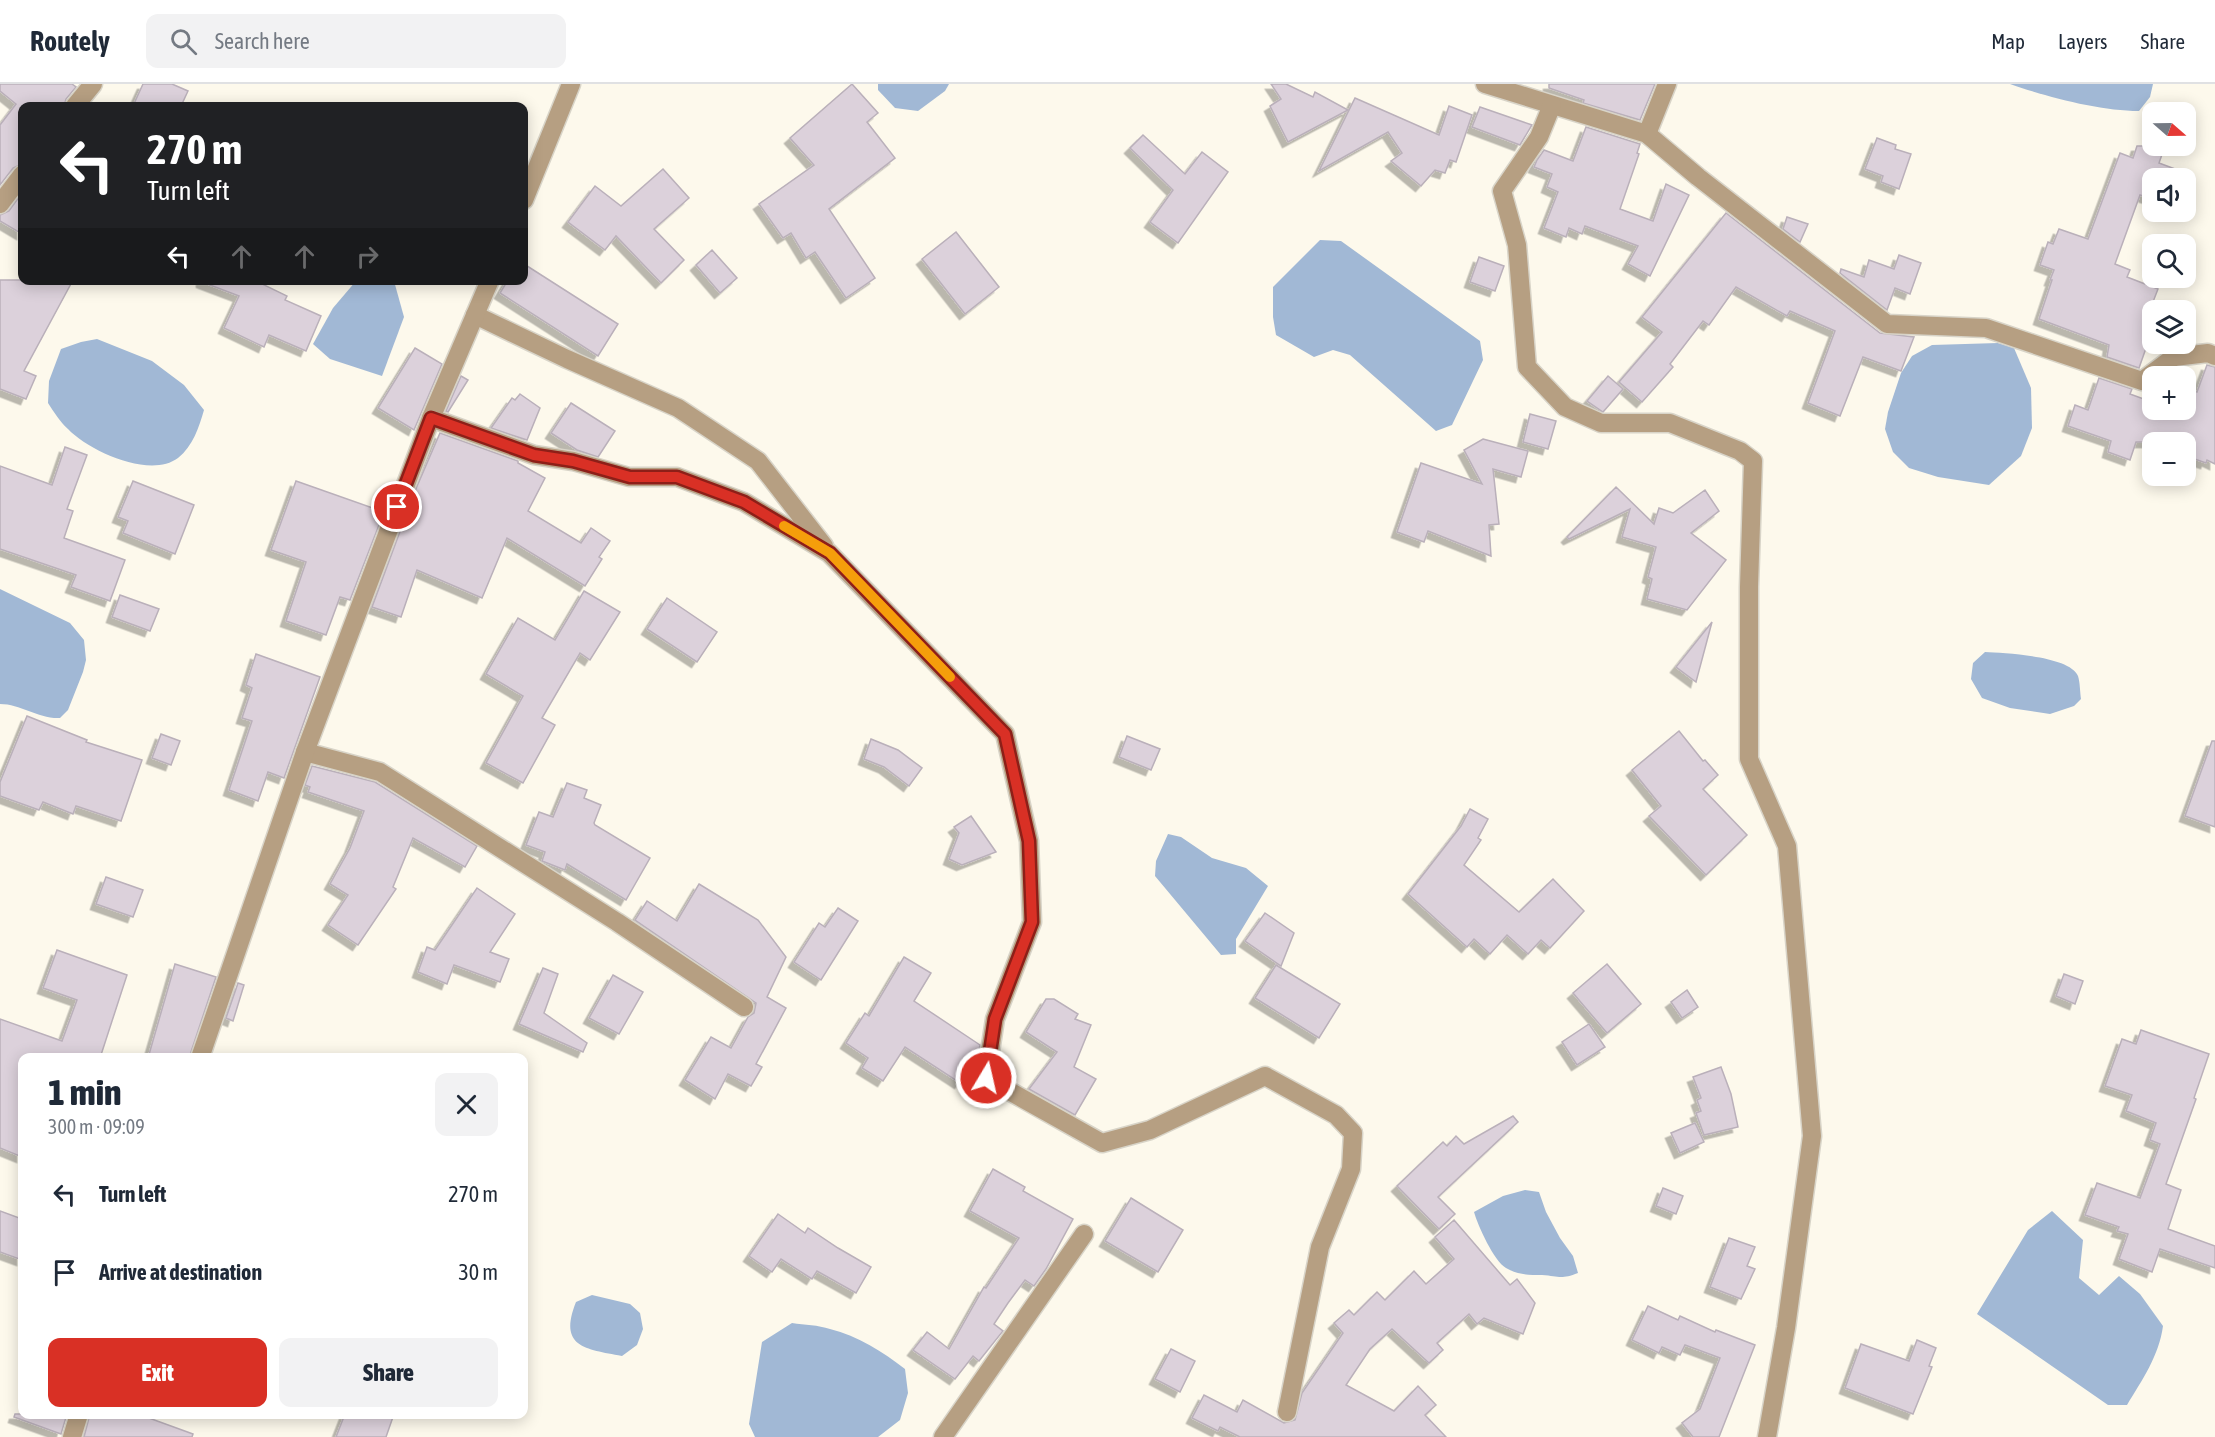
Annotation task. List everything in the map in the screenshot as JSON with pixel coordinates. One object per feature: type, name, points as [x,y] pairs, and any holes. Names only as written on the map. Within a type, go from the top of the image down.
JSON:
[{"type":"street","points":[[78,102],[93,84]]},
{"type":"street","points":[[528,190],[571,84]]},
{"type":"street","points":[[1485,84],[1647,134],[1698,177],[1887,324],[1986,328],[2142,381],[2174,357],[2208,353],[2215,356]]},
{"type":"street","points":[[1647,134],[1667,84]]},
{"type":"street","points":[[1552,105],[1539,137],[1502,191],[1517,245],[1527,367],[1565,407],[1601,423],[1670,423],[1740,451],[1753,461],[1749,587],[1749,759],[1787,846],[1812,1136],[1786,1328],[1767,1437]]},
{"type":"street","points":[[0,204],[18,180]]},
{"type":"street","points":[[202,1053],[305,752],[431,418],[488,285]]},
{"type":"street","points":[[475,315],[678,408],[758,461],[830,553],[1005,734],[1029,841],[1032,922],[995,1019],[986,1078],[1102,1143],[1149,1130],[1265,1076],[1336,1115],[1353,1133],[1351,1169],[1320,1247],[1287,1412]]},
{"type":"street","points":[[431,418],[534,455],[573,461],[630,477],[677,477],[744,502],[830,553]]},
{"type":"street","points":[[305,752],[380,772],[617,922],[744,1007]]},
{"type":"street","points":[[943,1437],[1084,1234]]},
{"type":"street","points":[[72,1437],[77,1419]]},
{"type":"water","points":[[878,84],[949,84],[945,91],[918,111],[895,108],[878,90]]},
{"type":"water","points":[[2010,84],[2153,84],[2150,97],[2146,102],[2142,102],[2139,111],[2108,109],[2040,94]]},
{"type":"water","points":[[1320,240],[1341,241],[1480,341],[1483,360],[1452,425],[1436,431],[1350,355],[1333,350],[1314,357],[1276,335],[1273,317],[1273,287]]},
{"type":"water","points":[[353,285],[395,285],[404,317],[382,376],[330,359],[313,344],[333,308]]},
{"type":"water","points":[[97,339],[152,361],[184,385],[204,410],[192,442],[178,458],[166,464],[152,465],[120,460],[90,446],[78,437],[65,426],[48,403],[49,381],[61,349]]},
{"type":"water","points":[[1998,343],[2014,348],[2031,388],[2032,428],[2021,456],[1989,485],[1938,477],[1909,468],[1893,452],[1885,429],[1901,373],[1912,356],[1932,345]]},
{"type":"water","points":[[0,589],[70,623],[84,640],[86,660],[83,672],[68,710],[60,718],[52,718],[15,706],[0,704]]},
{"type":"water","points":[[1985,652],[2036,657],[2063,664],[2073,669],[2078,676],[2081,699],[2074,706],[2050,714],[2010,708],[1982,698],[1971,679],[1973,663]]},
{"type":"water","points":[[1168,834],[1181,837],[1212,858],[1246,868],[1268,886],[1236,939],[1236,954],[1221,955],[1155,876],[1156,861]]},
{"type":"water","points":[[1525,1190],[1539,1192],[1546,1212],[1573,1256],[1578,1273],[1560,1277],[1519,1273],[1501,1264],[1492,1251],[1474,1212],[1503,1196]]},
{"type":"water","points":[[2052,1211],[2083,1240],[2079,1278],[2099,1295],[2119,1276],[2140,1294],[2163,1326],[2154,1358],[2127,1405],[2108,1405],[1977,1314],[2028,1230]]},
{"type":"water","points":[[592,1295],[630,1304],[640,1313],[643,1329],[637,1345],[622,1356],[586,1348],[573,1337],[570,1328],[576,1302]]},
{"type":"water","points":[[792,1323],[821,1327],[860,1340],[905,1369],[908,1393],[900,1420],[878,1437],[755,1437],[749,1424],[762,1342]]},
{"type":"building","points":[[0,84],[72,84],[76,87],[65,102],[18,102],[18,166],[13,168],[0,185],[0,125],[16,104],[0,91]]},
{"type":"building","points":[[143,84],[172,84],[188,91],[183,102],[135,102]]},
{"type":"building","points":[[852,84],[878,113],[867,122],[895,158],[829,209],[875,278],[846,298],[815,252],[806,258],[791,233],[783,238],[759,204],[814,165],[790,138]]},
{"type":"building","points":[[1271,84],[1286,84],[1313,97],[1315,92],[1348,110],[1288,142],[1270,106],[1281,99]]},
{"type":"building","points":[[1549,84],[1655,84],[1640,120],[1583,103],[1584,100],[1549,88]]},
{"type":"building","points":[[1355,98],[1439,135],[1449,106],[1472,115],[1456,162],[1450,160],[1445,173],[1435,170],[1421,186],[1391,161],[1402,153],[1388,132],[1319,171]]},
{"type":"building","points":[[1480,107],[1532,125],[1520,145],[1472,127]]},
{"type":"building","points":[[1586,127],[1640,144],[1637,153],[1639,154],[1620,209],[1653,221],[1666,184],[1689,195],[1650,276],[1628,264],[1638,246],[1585,226],[1582,234],[1569,228],[1566,237],[1544,228],[1558,192],[1547,187],[1552,174],[1534,167],[1544,150],[1573,161]]},
{"type":"building","points":[[1143,135],[1185,174],[1202,152],[1228,172],[1178,243],[1150,222],[1173,190],[1130,148]]},
{"type":"building","points":[[1877,138],[1896,145],[1895,149],[1911,154],[1899,189],[1881,182],[1883,176],[1865,169]]},
{"type":"building","points":[[2137,146],[2142,146],[2142,156],[2161,156],[2159,163],[2172,168],[2142,168],[2142,196],[2140,195],[2115,264],[2130,270],[2127,277],[2142,283],[2142,288],[2158,289],[2154,300],[2142,300],[2142,354],[2144,354],[2139,368],[2107,357],[2109,345],[2039,319],[2054,270],[2040,265],[2048,242],[2053,244],[2059,229],[2088,239],[2120,153],[2133,158]]},
{"type":"building","points":[[663,169],[689,198],[654,229],[684,260],[661,283],[616,236],[605,250],[568,222],[595,186],[621,206]]},
{"type":"building","points":[[18,199],[18,232],[0,221],[0,215],[9,211]]},
{"type":"building","points":[[1726,213],[1880,333],[1914,337],[1901,371],[1863,357],[1840,416],[1808,403],[1835,331],[1790,311],[1787,316],[1736,287],[1709,325],[1703,321],[1670,364],[1673,367],[1642,402],[1619,382],[1662,332],[1642,317]]},
{"type":"building","points":[[1787,217],[1808,224],[1800,242],[1783,229]]},
{"type":"building","points":[[956,232],[999,287],[965,314],[922,259]]},
{"type":"building","points":[[712,250],[737,278],[720,293],[696,265]]},
{"type":"building","points":[[1899,255],[1921,263],[1910,294],[1895,288],[1887,310],[1840,273],[1841,269],[1864,277],[1869,260],[1894,269]]},
{"type":"building","points":[[1479,257],[1504,266],[1495,291],[1470,282]]},
{"type":"building","points":[[528,267],[618,324],[598,356],[500,293],[505,285],[528,285]]},
{"type":"building","points":[[0,280],[18,280],[18,285],[70,285],[24,371],[36,376],[26,399],[0,389]]},
{"type":"building","points":[[210,285],[264,285],[287,296],[285,300],[321,316],[306,351],[269,335],[264,347],[224,328],[239,296]]},
{"type":"building","points":[[415,348],[442,364],[414,430],[378,408]]},
{"type":"building","points":[[2207,365],[2215,367],[2215,464],[2207,460],[2206,463],[2196,460],[2196,432],[2142,432],[2142,442],[2136,442],[2130,460],[2108,452],[2111,441],[2068,426],[2075,405],[2088,410],[2099,378],[2132,389],[2130,394],[2142,398],[2142,420],[2196,420],[2197,392]]},
{"type":"building","points":[[461,376],[468,380],[448,412],[446,411]]},
{"type":"building","points":[[1608,376],[1623,389],[1603,412],[1587,401]]},
{"type":"building","points":[[520,394],[540,408],[527,440],[491,428],[512,398],[515,400]]},
{"type":"building","points":[[571,403],[615,431],[598,457],[577,450],[551,433]]},
{"type":"building","points":[[1530,414],[1556,421],[1548,449],[1523,442]]},
{"type":"building","points":[[440,433],[518,461],[545,478],[528,511],[581,543],[591,528],[610,541],[599,557],[602,559],[585,586],[507,538],[482,598],[417,570],[401,617],[372,607],[415,491]]},
{"type":"building","points":[[1483,439],[1528,451],[1521,477],[1493,469],[1499,524],[1489,525],[1491,556],[1428,531],[1424,542],[1397,532],[1421,463],[1482,484],[1464,450]]},
{"type":"building","points":[[65,447],[87,455],[67,509],[73,511],[64,538],[125,560],[110,601],[71,587],[76,575],[0,549],[0,466],[52,485]]},
{"type":"building","points":[[133,481],[194,505],[175,554],[123,533],[128,521],[118,517]]},
{"type":"building","points":[[296,481],[384,512],[350,600],[340,597],[326,635],[286,621],[306,562],[271,550]]},
{"type":"building","points":[[1616,487],[1654,524],[1659,508],[1673,513],[1705,490],[1719,511],[1691,533],[1726,560],[1687,610],[1647,599],[1652,579],[1648,577],[1656,547],[1622,537],[1630,509],[1569,539],[1567,537]]},
{"type":"building","points":[[584,591],[620,612],[590,660],[580,653],[542,718],[555,725],[523,783],[486,763],[523,696],[486,674],[518,618],[555,640]]},
{"type":"building","points":[[120,595],[159,609],[150,631],[112,617]]},
{"type":"building","points":[[667,598],[717,632],[697,662],[647,629]]},
{"type":"building","points":[[1712,622],[1696,682],[1676,667]]},
{"type":"building","points":[[256,654],[320,677],[284,778],[268,772],[258,801],[229,790],[252,721],[242,718],[252,688],[246,685]]},
{"type":"building","points":[[27,716],[87,740],[86,742],[142,760],[121,821],[76,806],[73,814],[43,802],[39,810],[0,796],[0,782]]},
{"type":"building","points":[[1679,731],[1703,761],[1705,760],[1718,775],[1703,789],[1747,835],[1706,875],[1649,816],[1661,806],[1632,770]]},
{"type":"building","points":[[161,734],[180,741],[171,765],[152,758]]},
{"type":"building","points":[[1127,736],[1160,749],[1151,770],[1119,757]]},
{"type":"building","points":[[871,739],[898,750],[922,768],[909,786],[884,767],[864,759]]},
{"type":"building","points":[[2212,741],[2215,741],[2215,827],[2185,816]]},
{"type":"building","points":[[312,766],[375,782],[477,846],[465,867],[413,838],[393,887],[396,889],[358,945],[328,925],[348,895],[330,884],[350,848],[364,811],[308,792],[310,787],[305,785]]},
{"type":"building","points":[[567,783],[587,790],[584,798],[601,805],[595,825],[650,858],[626,900],[567,864],[565,870],[542,861],[545,852],[526,845],[539,812],[553,817]]},
{"type":"building","points":[[1470,809],[1488,819],[1478,838],[1481,840],[1464,865],[1519,912],[1553,879],[1584,911],[1550,948],[1541,940],[1528,954],[1507,935],[1490,954],[1474,939],[1467,947],[1408,894],[1461,826]]},
{"type":"building","points":[[971,816],[996,852],[962,865],[949,859],[959,833],[954,827]]},
{"type":"building","points":[[106,877],[143,890],[133,917],[96,904]]},
{"type":"building","points":[[699,884],[758,920],[786,957],[767,997],[786,1008],[756,1064],[762,1067],[751,1086],[728,1074],[715,1099],[685,1080],[711,1037],[731,1048],[748,1017],[754,1013],[756,1003],[635,920],[647,901],[677,921]]},
{"type":"building","points":[[477,888],[515,914],[490,952],[509,959],[500,982],[454,965],[447,984],[418,972],[427,947],[435,950]]},
{"type":"building","points":[[838,908],[858,921],[821,980],[794,962],[819,923],[825,927]]},
{"type":"building","points":[[1265,913],[1294,933],[1281,966],[1245,941]]},
{"type":"building","points":[[57,950],[127,975],[102,1053],[18,1053],[18,1155],[0,1148],[0,1019],[62,1041],[77,1000],[43,988]]},
{"type":"building","points":[[904,957],[931,973],[914,1001],[980,1045],[978,1056],[960,1083],[905,1047],[883,1081],[862,1068],[868,1058],[846,1043],[865,1013],[869,1016]]},
{"type":"building","points":[[175,964],[216,977],[191,1053],[149,1053]]},
{"type":"building","points":[[1607,964],[1641,1004],[1607,1033],[1573,993]]},
{"type":"building","points":[[1276,965],[1340,1004],[1319,1038],[1255,998]]},
{"type":"building","points":[[543,968],[558,974],[544,1013],[587,1043],[583,1052],[519,1024]]},
{"type":"building","points":[[2064,974],[2083,981],[2075,1004],[2056,996]]},
{"type":"building","points":[[613,975],[643,992],[619,1034],[589,1018]]},
{"type":"building","points":[[238,983],[244,985],[233,1021],[226,1018]]},
{"type":"building","points":[[1687,990],[1698,1007],[1682,1018],[1671,1002]]},
{"type":"building","points":[[1046,999],[1054,999],[1078,1014],[1075,1019],[1091,1025],[1074,1067],[1096,1079],[1075,1115],[1029,1089],[1057,1052],[1026,1032]]},
{"type":"building","points":[[1589,1024],[1605,1047],[1577,1065],[1562,1042]]},
{"type":"building","points":[[2141,1030],[2209,1054],[2166,1184],[2181,1190],[2168,1229],[2215,1246],[2215,1268],[2160,1249],[2152,1272],[2119,1259],[2128,1234],[2117,1231],[2119,1227],[2085,1215],[2097,1183],[2140,1198],[2160,1144],[2150,1140],[2156,1123],[2126,1111],[2132,1095],[2105,1086],[2122,1039],[2136,1044]]},
{"type":"building","points":[[1721,1067],[1731,1094],[1738,1127],[1704,1135],[1696,1113],[1701,1111],[1697,1100],[1701,1098],[1693,1077]]},
{"type":"building","points":[[1513,1116],[1518,1122],[1438,1197],[1455,1214],[1439,1229],[1397,1186],[1443,1142],[1447,1146],[1456,1136],[1464,1144]]},
{"type":"building","points":[[1695,1123],[1704,1142],[1680,1153],[1671,1133]]},
{"type":"building","points":[[993,1169],[1025,1187],[1023,1191],[1073,1219],[1046,1269],[1034,1286],[1025,1280],[994,1324],[1003,1331],[979,1361],[973,1356],[955,1379],[913,1350],[927,1332],[949,1349],[984,1287],[986,1288],[1019,1238],[970,1211]]},
{"type":"building","points":[[1663,1188],[1683,1196],[1676,1214],[1656,1206]]},
{"type":"building","points":[[1131,1198],[1183,1230],[1158,1272],[1105,1241]]},
{"type":"building","points":[[0,1211],[18,1218],[18,1259],[0,1252]]},
{"type":"building","points":[[778,1214],[805,1233],[808,1228],[871,1267],[856,1293],[817,1271],[812,1279],[781,1259],[772,1272],[749,1256]]},
{"type":"building","points":[[1454,1220],[1510,1285],[1517,1279],[1535,1303],[1523,1334],[1484,1318],[1477,1324],[1469,1314],[1437,1343],[1443,1350],[1429,1363],[1392,1329],[1370,1349],[1346,1385],[1394,1411],[1418,1386],[1436,1405],[1425,1415],[1446,1437],[1240,1437],[1220,1427],[1218,1431],[1192,1418],[1204,1395],[1237,1412],[1243,1400],[1284,1423],[1295,1420],[1302,1393],[1343,1333],[1334,1323],[1349,1310],[1354,1315],[1377,1292],[1385,1300],[1414,1271],[1426,1284],[1454,1259],[1435,1237]]},
{"type":"building","points":[[1729,1238],[1755,1247],[1747,1266],[1755,1269],[1741,1299],[1710,1287]]},
{"type":"building","points":[[1648,1306],[1678,1320],[1680,1316],[1715,1332],[1716,1330],[1755,1345],[1719,1437],[1693,1437],[1682,1423],[1700,1409],[1720,1358],[1685,1345],[1680,1355],[1662,1347],[1659,1353],[1632,1340]]},
{"type":"building","points":[[1917,1340],[1936,1348],[1929,1366],[1932,1367],[1913,1414],[1845,1388],[1861,1344],[1909,1361]]},
{"type":"building","points":[[1171,1349],[1195,1361],[1180,1392],[1155,1379]]},
{"type":"building","points":[[20,1419],[66,1419],[61,1434]]},
{"type":"building","points":[[89,1419],[152,1419],[193,1434],[192,1437],[84,1437]]},
{"type":"building","points":[[343,1419],[392,1419],[386,1437],[336,1437]]},
{"type":"slow traffic","points":[[784,526],[830,553],[950,677]]},
{"type":"route","points":[[397,507],[431,418],[534,455],[573,461],[630,477],[677,477],[744,502],[830,553],[1005,734],[1029,841],[1032,922],[995,1019],[986,1078]]}]
